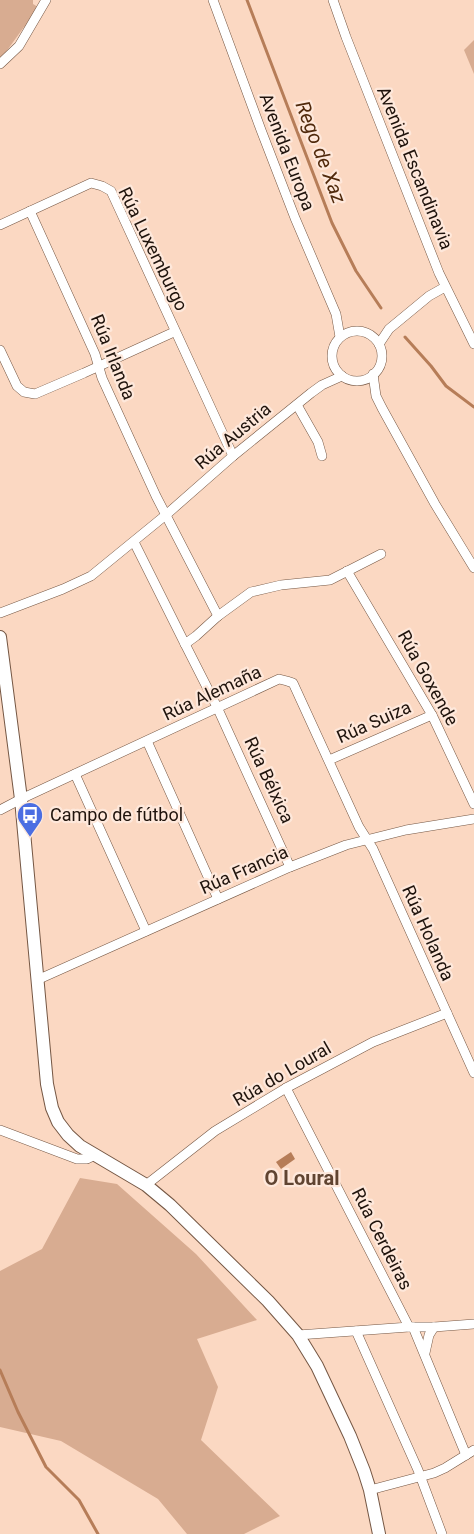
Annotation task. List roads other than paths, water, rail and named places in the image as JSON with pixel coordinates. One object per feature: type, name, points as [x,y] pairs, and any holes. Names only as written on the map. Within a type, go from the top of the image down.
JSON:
[{"type":"street","points":[[0,64],[19,46],[46,0]]},
{"type":"street","name":"Avenida Europa","points":[[213,0],[295,218],[336,314],[340,337]]},
{"type":"street","name":"Avenida Escandinavia","points":[[333,0],[445,287],[474,345]]},
{"type":"street","name":"Rúa Luxemburgo","points":[[0,225],[91,183],[111,191],[232,456]]},
{"type":"street","name":"Rúa Irlanda","points":[[30,211],[95,354],[105,386],[156,496],[167,514]]},
{"type":"street","points":[[379,344],[389,329],[429,296],[445,287]]},
{"type":"street","name":"Avenida Europa","points":[[336,314],[350,332]]},
{"type":"street","points":[[370,335],[389,329]]},
{"type":"street","points":[[360,331],[370,335],[376,339],[382,354],[379,368],[369,378],[361,380],[351,380],[342,376],[334,367],[332,358],[333,348],[340,337],[350,332],[360,331]]},
{"type":"street","name":"Rúa Luxemburgo","points":[[0,350],[16,386],[24,392],[35,394],[174,332]]},
{"type":"street","name":"Rúa Austria","points":[[322,385],[334,367]]},
{"type":"street","points":[[373,374],[376,396]]},
{"type":"street","name":"Rúa Austria","points":[[167,514],[232,456],[322,385],[342,376]]},
{"type":"street","points":[[361,380],[376,396],[429,494],[474,568]]},
{"type":"street","points":[[297,405],[318,442],[322,456]]},
{"type":"street","points":[[0,614],[63,590],[91,576],[167,514],[218,616]]},
{"type":"street","points":[[134,542],[218,707]]},
{"type":"street","points":[[185,644],[251,592],[280,585],[330,580],[381,554]]},
{"type":"street","name":"Rúa Goxende","points":[[347,571],[432,715],[474,804]]},
{"type":"street","points":[[0,637],[21,799],[47,1084],[52,1108],[58,1122],[68,1135],[80,1146],[146,1185],[170,1205],[268,1301],[298,1335],[317,1366],[350,1436],[370,1490],[378,1534]]},
{"type":"street","name":"Rúa Alemaña","points":[[0,810],[279,680],[293,683],[359,827],[367,839]]},
{"type":"street","name":"Rúa Bélxica","points":[[218,707],[290,867]]},
{"type":"street","name":"Rúa Suiza","points":[[330,760],[432,715]]},
{"type":"street","points":[[147,741],[218,899]]},
{"type":"street","points":[[75,774],[146,931]]},
{"type":"street","name":"Rúa Francia","points":[[37,980],[290,867],[346,845],[406,830],[474,819]]},
{"type":"street","name":"Rúa Holanda","points":[[367,839],[474,1073]]},
{"type":"street","name":"Rúa do Loural","points":[[146,1185],[215,1131],[286,1088],[373,1042],[447,1013]]},
{"type":"street","name":"Rúa Cerdeiras","points":[[286,1088],[411,1327],[470,1452]]},
{"type":"street","points":[[0,1130],[77,1159],[87,1159],[95,1155]]},
{"type":"street","points":[[298,1335],[474,1324]]},
{"type":"street","points":[[424,1355],[425,1346],[434,1327]]},
{"type":"street","points":[[356,1331],[422,1477],[442,1534]]},
{"type":"street","points":[[370,1490],[422,1477],[445,1468],[470,1452]]},
{"type":"waterway","name":"Rego de Xaz","points":[[247,0],[332,223],[356,271],[381,308]]},
{"type":"waterway","name":"Rego de Xaz","points":[[405,337],[446,386],[474,407]]},
{"type":"waterway","points":[[0,1370],[46,1467],[79,1500],[98,1534]]},
{"type":"place","name":"Campo de fútbol","points":[[30,838]]},
{"type":"district","name":"O Loural","points":[[302,1178]]}]
